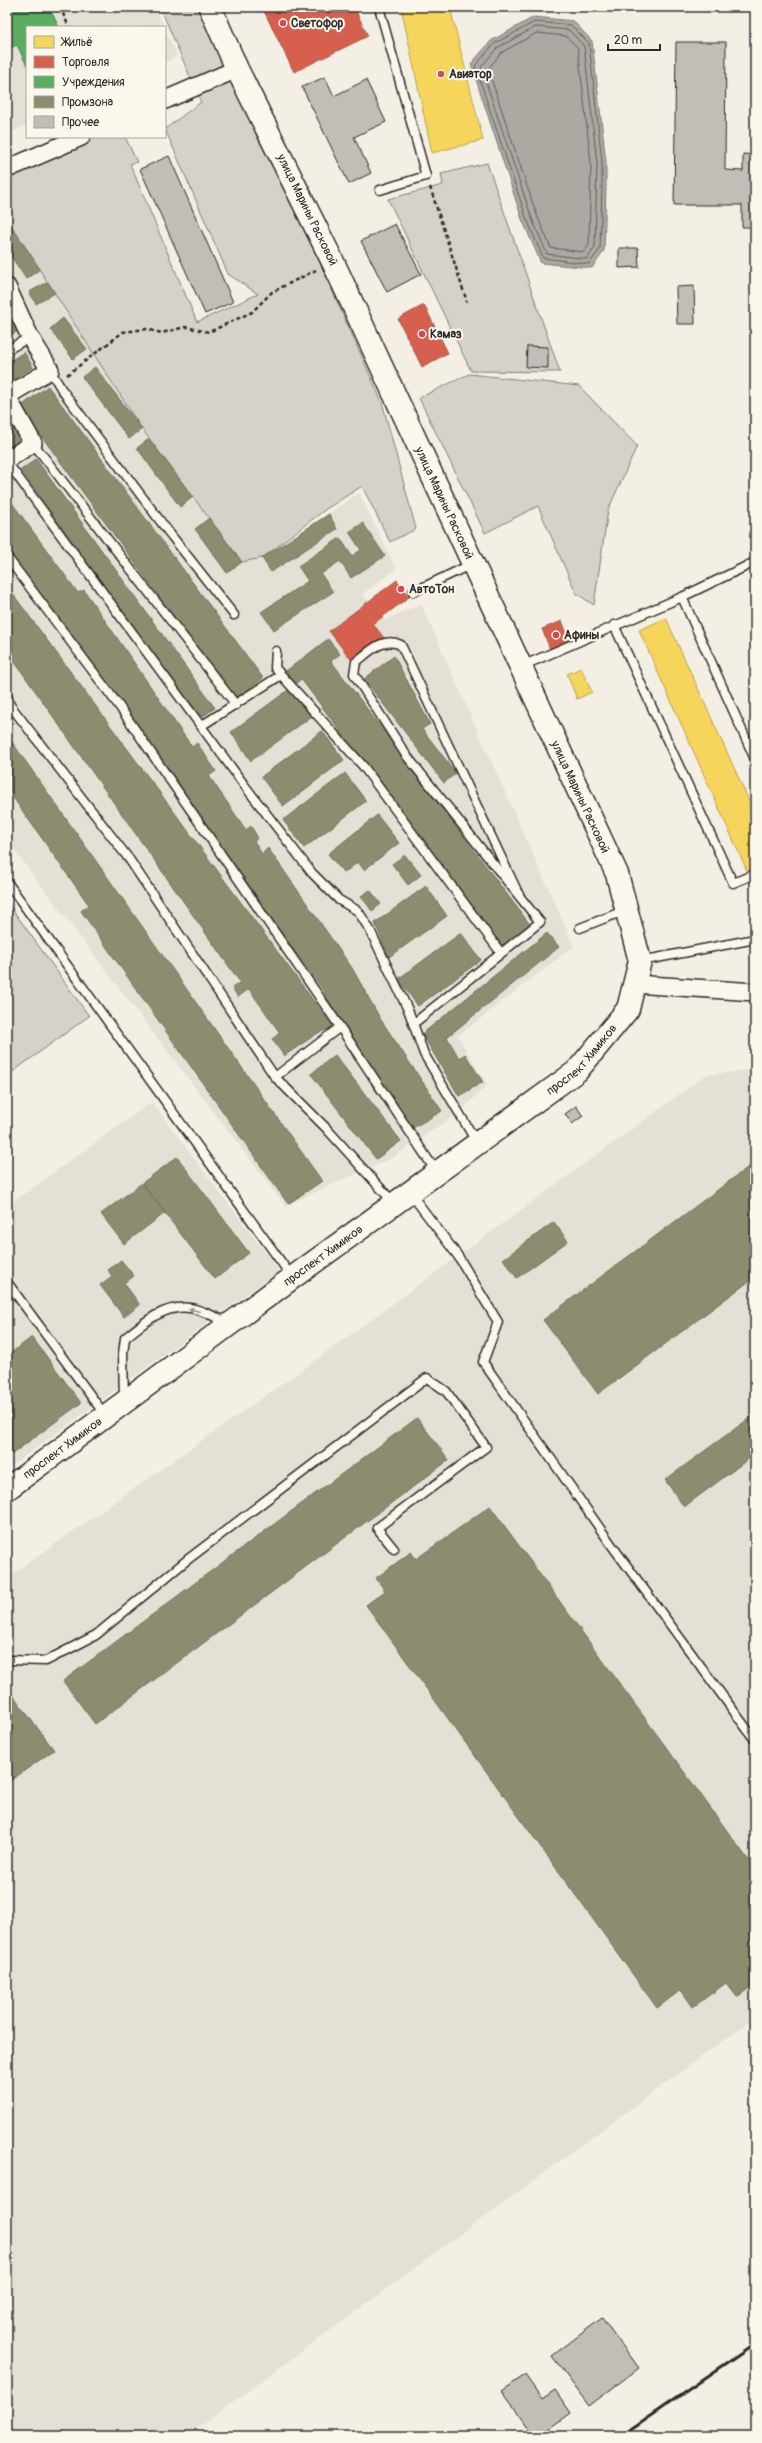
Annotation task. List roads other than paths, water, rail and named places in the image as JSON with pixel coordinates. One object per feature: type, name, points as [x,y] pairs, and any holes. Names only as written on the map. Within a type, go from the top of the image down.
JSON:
[{"type":"main road","name":"улица Марины Расковой","points":[[210,7],[237,68],[333,262],[617,874],[640,961],[628,1009]]},
{"type":"main road","name":"проспект Химиков","points":[[7,1489],[292,1278],[403,1199],[576,1071],[628,1009]]},
{"type":"street","points":[[166,100],[237,68]]},
{"type":"street","points":[[7,169],[79,138]]},
{"type":"street","points":[[7,287],[30,337],[54,376],[7,397],[33,442],[7,461]]},
{"type":"street","points":[[634,984],[755,992]]},
{"type":"lane","points":[[379,7],[426,176],[380,190]]},
{"type":"lane","points":[[7,350],[30,337]]},
{"type":"lane","points":[[54,376],[170,534],[234,615]]},
{"type":"lane","points":[[33,442],[236,705]]},
{"type":"lane","points":[[7,461],[201,726],[312,873],[339,900],[358,911],[370,930],[414,1024],[424,1054],[478,1144]]},
{"type":"lane","points":[[7,557],[119,706],[340,1027],[437,1173]]},
{"type":"lane","points":[[520,667],[614,625],[682,597],[755,562]]},
{"type":"lane","points":[[412,592],[472,564]]},
{"type":"lane","points":[[682,597],[755,759]]},
{"type":"lane","points":[[614,625],[733,883],[755,874]]},
{"type":"lane","points":[[414,1024],[540,922],[406,755],[354,674],[356,662],[384,642],[393,641],[401,645],[519,895]]},
{"type":"lane","points":[[276,651],[275,668],[363,766],[501,953]]},
{"type":"lane","points":[[201,726],[281,675]]},
{"type":"lane","points":[[7,696],[10,705],[129,859],[275,1077],[326,1128],[403,1199],[458,1256],[498,1322],[483,1362],[613,1547],[755,1740]]},
{"type":"lane","points":[[7,882],[292,1278]]},
{"type":"lane","points":[[580,928],[626,910]]},
{"type":"lane","points":[[640,961],[755,939]]},
{"type":"lane","points":[[275,1077],[340,1027]]},
{"type":"lane","points":[[7,1282],[106,1416]]},
{"type":"lane","points":[[124,1402],[124,1338],[142,1324],[168,1309],[190,1308],[231,1323]]},
{"type":"lane","points":[[7,1660],[46,1661],[96,1635],[187,1560],[427,1378],[446,1391],[486,1447],[377,1528],[394,1549]]},
{"type":"water","points":[[534,17],[573,21],[592,41],[606,162],[606,187],[604,251],[592,268],[541,263],[522,219],[471,64],[491,41]]},
{"type":"railway","points":[[621,2436],[755,2344]]},
{"type":"place","name":"Светофор","points":[[283,23]]},
{"type":"place","name":"Авиатор","points":[[441,74]]},
{"type":"place","name":"Камаз","points":[[422,334]]},
{"type":"place","name":"АвтоТон","points":[[401,589]]},
{"type":"place","name":"Афины","points":[[556,635]]}]
